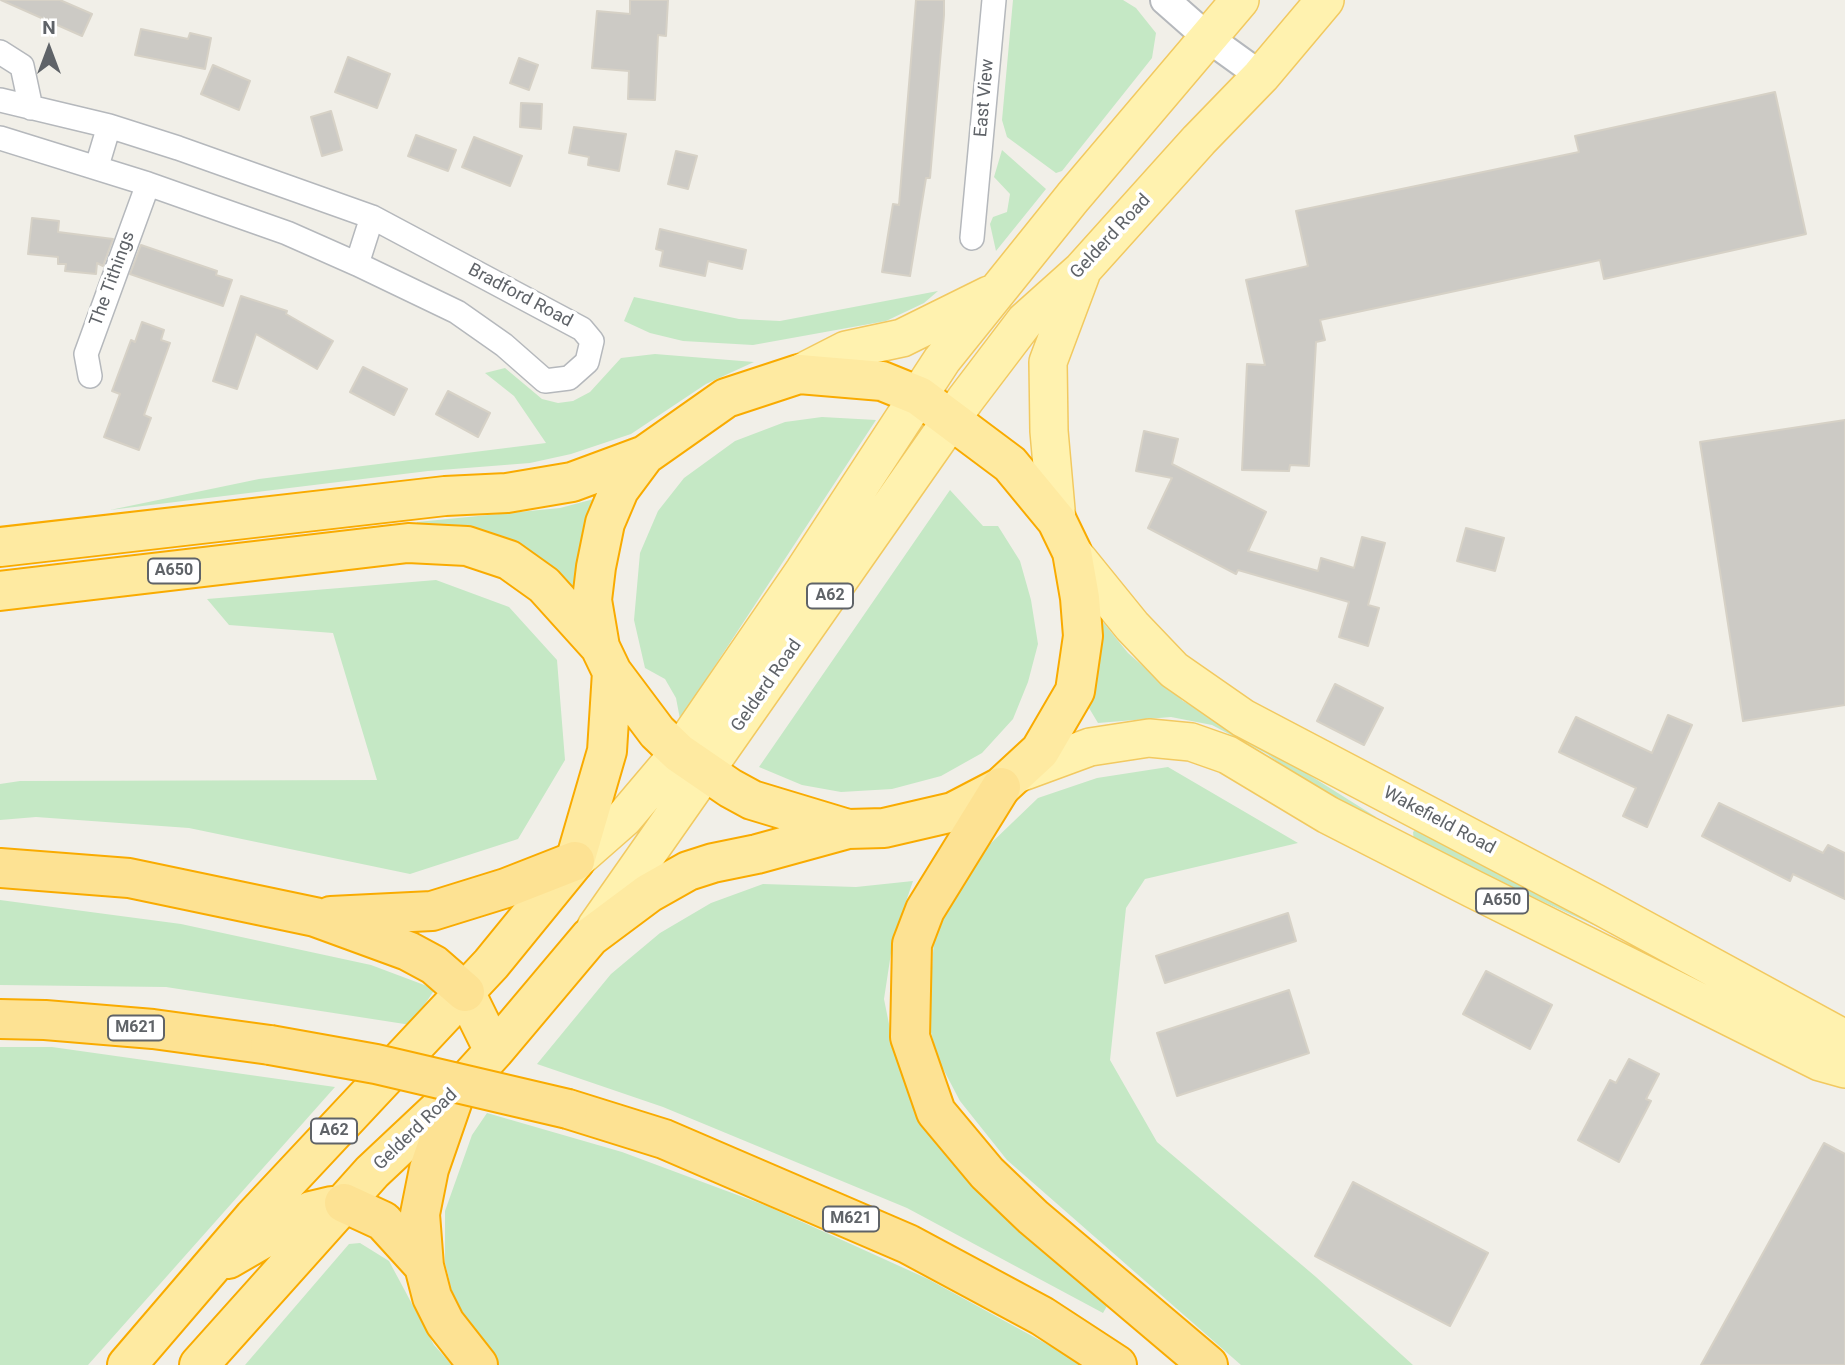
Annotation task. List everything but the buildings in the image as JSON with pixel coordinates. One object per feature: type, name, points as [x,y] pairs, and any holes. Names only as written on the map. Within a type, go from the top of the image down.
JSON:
[{"type":"highway","points":[[0,547],[445,496],[507,492],[572,482],[645,455],[726,398],[799,374],[882,381],[919,396],[1010,464],[1065,536],[1083,636],[1075,691],[1040,751],[1008,781],[953,812],[920,822],[848,829],[688,871],[649,893],[590,937]]},
{"type":"highway","points":[[645,455],[619,490],[605,523],[592,600],[606,660],[642,715],[693,762],[752,800],[848,829]]},
{"type":"highway","name":"A650","points":[[0,591],[408,542],[467,546],[509,560],[544,586],[606,660]]},
{"type":"highway","name":"Gelderd Road","points":[[127,1365],[205,1272],[465,992],[575,861],[607,751],[606,660]]},
{"type":"highway","points":[[1008,781],[925,910],[912,944],[910,1037],[936,1112],[987,1173],[1033,1217],[1208,1365]]},
{"type":"highway","points":[[315,917],[432,911],[506,888],[575,861]]},
{"type":"highway","points":[[0,868],[129,878],[315,917],[408,951],[434,965],[465,992],[494,1051]]},
{"type":"highway","name":"Gelderd Road","points":[[199,1365],[344,1203],[494,1051],[590,937]]},
{"type":"highway","name":"M621","points":[[0,1019],[153,1029],[270,1045],[389,1067],[568,1109],[663,1139],[908,1244],[1042,1316],[1117,1365]]},
{"type":"highway","points":[[454,1094],[429,1169],[420,1214],[424,1266],[432,1297],[445,1323],[478,1365]]},
{"type":"highway","points":[[205,1272],[311,1211],[344,1203],[383,1221],[424,1266]]},
{"type":"main road","name":"Gelderd Road","points":[[590,937],[804,571],[942,360],[1240,0]]},
{"type":"main road","name":"Gelderd Road","points":[[575,861],[693,762],[1025,321],[1082,270],[1199,140],[1261,76],[1325,0]]},
{"type":"main road","points":[[1065,536],[1049,431],[1048,362],[1082,270]]},
{"type":"main road","points":[[799,374],[846,349],[902,338],[999,289]]},
{"type":"main road","name":"Wakefield Road","points":[[1065,536],[1132,626],[1174,670],[1243,718],[1763,1014],[1820,1062],[1845,1069]]},
{"type":"main road","name":"Wakefield Road","points":[[1008,781],[1090,747],[1149,738],[1191,743],[1228,755],[1340,821],[1763,1014],[1845,1039]]},
{"type":"street","name":"East View","points":[[972,238],[983,198],[994,0]]},
{"type":"street","points":[[1165,0],[1207,37],[1261,76]]},
{"type":"street","points":[[0,52],[22,66],[31,108]]},
{"type":"street","name":"Bradford Road","points":[[0,100],[108,126],[302,190],[372,217],[582,329],[592,341],[587,362],[569,379],[545,381],[504,345],[457,312],[357,264],[287,233],[97,166],[0,138]]},
{"type":"street","points":[[97,166],[108,126]]},
{"type":"street","name":"The Tithings","points":[[90,376],[86,354],[148,184]]},
{"type":"street","points":[[357,264],[372,217]]},
{"type":"green space","points":[[1013,0],[1123,0],[1136,8],[1156,33],[1152,58],[1062,171],[1056,173],[1007,137],[1002,120]]},
{"type":"green space","points":[[1002,150],[1046,189],[996,251],[990,224],[993,217],[1007,212],[1010,194],[994,177]]},
{"type":"green space","points":[[938,291],[924,303],[886,321],[753,345],[683,341],[650,333],[624,321],[634,297],[739,319],[780,321]]},
{"type":"green space","points":[[655,354],[754,362],[706,384],[631,434],[571,454],[530,463],[428,471],[110,510],[259,479],[546,443],[514,396],[485,373],[505,368],[542,399],[558,403],[573,401],[590,392],[621,358]]},
{"type":"green space","points":[[822,417],[876,420],[680,719],[676,698],[665,679],[645,668],[634,620],[640,553],[658,511],[684,478],[735,441],[785,422]]},
{"type":"green space","points":[[950,490],[983,526],[998,526],[1020,561],[1031,600],[1038,644],[1028,682],[1013,719],[982,753],[941,776],[892,789],[841,792],[802,785],[759,767]]},
{"type":"green space","points":[[609,495],[585,602],[415,529],[417,522],[560,508]]},
{"type":"green space","points":[[436,580],[509,607],[557,660],[565,760],[518,839],[410,874],[189,828],[36,817],[0,820],[0,784],[20,781],[377,780],[333,633],[229,625],[207,599]]},
{"type":"green space","points":[[1090,606],[1128,653],[1183,701],[1279,756],[1376,817],[1370,821],[1315,789],[1267,754],[1212,725],[1171,717],[1098,723],[1083,698]]},
{"type":"green space","points":[[1168,767],[1298,843],[1145,879],[1126,908],[1110,1060],[1157,1142],[1316,1277],[1413,1365],[1241,1365],[1007,1160],[960,1101],[939,1061],[928,1022],[934,940],[953,892],[988,846],[1038,798],[1097,778]]},
{"type":"green space","points":[[1420,826],[1599,921],[1598,927],[1414,842],[1413,832]]},
{"type":"green space","points":[[913,881],[893,940],[884,999],[894,1049],[916,1110],[956,1160],[1107,1306],[1103,1313],[907,1208],[663,1107],[537,1064],[611,974],[660,933],[711,903],[763,884],[856,887]]},
{"type":"green space","points":[[0,900],[181,924],[371,965],[435,989],[411,1025],[166,987],[0,985]]},
{"type":"green space","points":[[0,1047],[52,1047],[335,1087],[88,1365],[0,1365]]},
{"type":"green space","points":[[487,1113],[622,1152],[767,1206],[928,1279],[1085,1365],[496,1365],[458,1316],[445,1263],[445,1211],[472,1135]]},
{"type":"green space","points":[[360,1243],[389,1261],[434,1345],[452,1365],[245,1365],[349,1244]]}]
